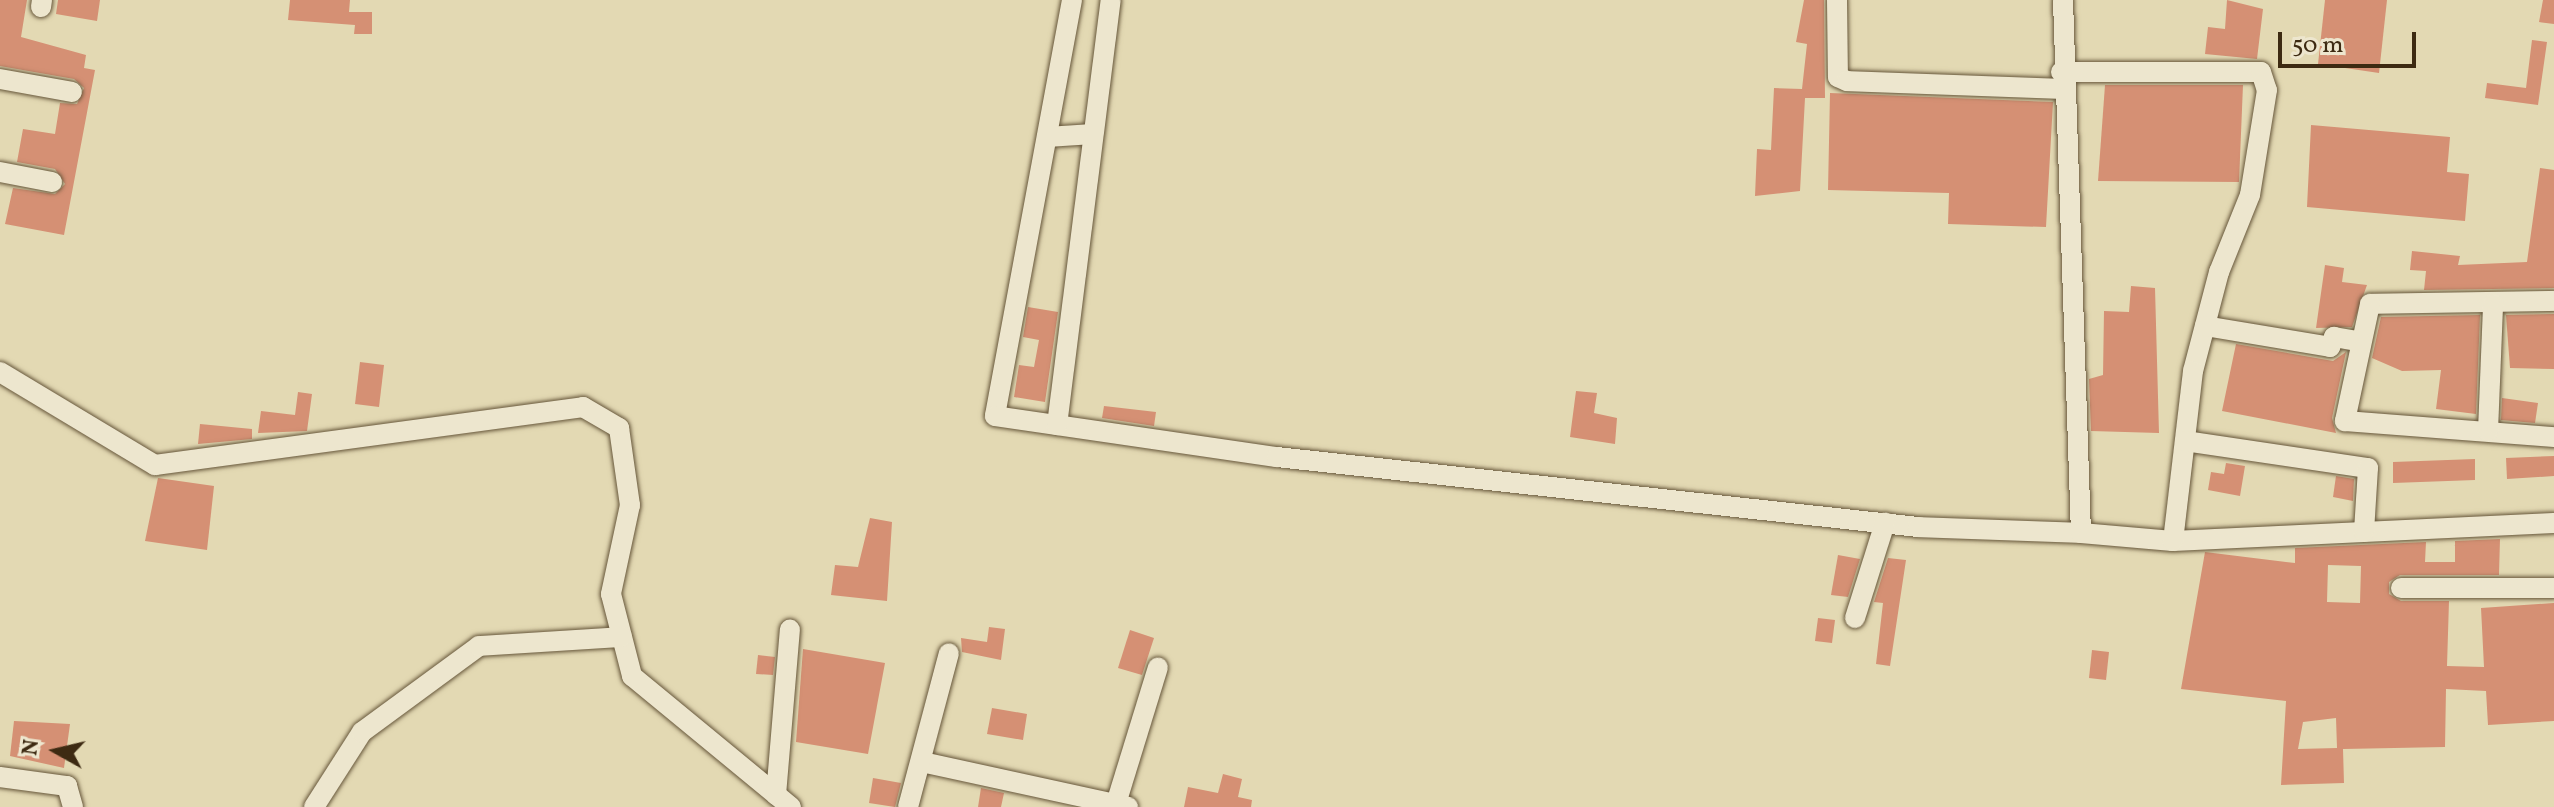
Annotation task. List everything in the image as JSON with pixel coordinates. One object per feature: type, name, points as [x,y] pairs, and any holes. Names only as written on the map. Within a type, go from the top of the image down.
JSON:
[{"type":"street","points":[[1072,0],[995,416],[1277,457],[1885,523],[2173,541],[2554,523]]},
{"type":"street","points":[[1057,425],[1111,0]]},
{"type":"street","points":[[1837,0],[1838,77],[1847,81],[2061,80],[2261,72],[2267,90],[2250,195],[2205,326],[2185,441],[2173,541]]},
{"type":"street","points":[[2063,0],[2061,80],[2081,533]]},
{"type":"street","points":[[0,79],[72,92]]},
{"type":"street","points":[[1047,137],[1093,134]]},
{"type":"street","points":[[0,172],[52,182]]},
{"type":"street","points":[[2554,301],[2370,304],[2345,421],[2554,437]]},
{"type":"street","points":[[2488,431],[2493,304]]},
{"type":"street","points":[[2205,326],[2330,347],[2334,337],[2361,342]]},
{"type":"street","points":[[0,372],[155,465],[583,407],[619,428],[630,505],[611,594],[632,676],[646,691],[783,801]]},
{"type":"street","points":[[2185,441],[2368,468],[2364,532]]},
{"type":"street","points":[[1855,618],[1885,523]]},
{"type":"street","points":[[2401,588],[2554,588]]},
{"type":"street","points":[[783,801],[790,630]]},
{"type":"street","points":[[314,807],[362,732],[479,646],[622,637]]},
{"type":"street","points":[[908,807],[949,653]]},
{"type":"street","points":[[922,762],[1120,806],[1158,667]]},
{"type":"street","points":[[0,777],[67,786],[73,807]]},
{"type":"building","points":[[0,0],[27,0],[21,37],[86,55],[84,68],[95,70],[64,235],[5,224],[13,188],[55,194],[65,184],[55,169],[17,162],[23,129],[55,134],[60,103],[77,104],[84,88],[74,79],[0,66]]},
{"type":"building","points":[[58,0],[100,0],[97,21],[56,14]]},
{"type":"building","points":[[290,0],[350,0],[349,12],[372,12],[372,34],[354,34],[355,25],[288,20]]},
{"type":"building","points":[[1804,0],[1824,0],[1825,98],[1805,98],[1800,191],[1755,196],[1757,149],[1771,150],[1774,88],[1802,89],[1807,44],[1796,42]]},
{"type":"building","points":[[2227,0],[2263,9],[2257,59],[2205,54],[2208,27],[2225,29]]},
{"type":"building","points":[[2325,0],[2387,0],[2379,73],[2318,64]]},
{"type":"building","points":[[2543,0],[2554,0],[2554,24],[2539,22]]},
{"type":"building","points":[[2532,40],[2547,42],[2538,105],[2485,98],[2487,83],[2526,88]]},
{"type":"building","points":[[2105,85],[2243,85],[2239,182],[2098,181]]},
{"type":"building","points":[[1830,93],[2053,102],[2046,227],[1948,224],[1949,193],[1828,190]]},
{"type":"building","points":[[2311,125],[2450,137],[2447,172],[2469,174],[2465,221],[2307,207]]},
{"type":"building","points":[[2540,168],[2554,170],[2554,288],[2424,290],[2426,271],[2410,270],[2412,251],[2460,256],[2458,265],[2527,262]]},
{"type":"building","points":[[2325,265],[2344,268],[2342,282],[2367,285],[2352,327],[2316,328]]},
{"type":"building","points":[[2131,286],[2155,288],[2159,433],[2091,431],[2089,379],[2103,375],[2104,311],[2129,312]]},
{"type":"building","points":[[1028,307],[1058,312],[1045,402],[1014,397],[1019,365],[1034,367],[1039,340],[1023,337]]},
{"type":"building","points":[[2554,314],[2554,369],[2510,368],[2506,315]]},
{"type":"building","points":[[2480,315],[2476,414],[2436,409],[2441,370],[2402,371],[2372,358],[2381,317]]},
{"type":"building","points":[[2236,344],[2333,361],[2346,352],[2332,418],[2336,433],[2222,411]]},
{"type":"building","points":[[360,362],[384,365],[379,407],[355,404]]},
{"type":"building","points":[[1576,391],[1597,393],[1594,413],[1617,418],[1615,444],[1570,437]]},
{"type":"building","points":[[298,392],[312,394],[307,431],[258,433],[261,411],[295,415]]},
{"type":"building","points":[[2502,398],[2538,403],[2535,423],[2501,420]]},
{"type":"building","points":[[1104,406],[1156,412],[1154,426],[1102,418]]},
{"type":"building","points":[[200,424],[252,429],[252,439],[198,444]]},
{"type":"building","points":[[2554,456],[2554,476],[2507,479],[2506,458]]},
{"type":"building","points":[[2475,459],[2475,480],[2393,483],[2393,462]]},
{"type":"building","points":[[2226,463],[2245,466],[2240,496],[2208,490],[2211,472],[2224,474]]},
{"type":"building","points":[[2336,476],[2354,479],[2353,501],[2333,497]]},
{"type":"building","points":[[158,478],[214,486],[207,550],[145,541]]},
{"type":"building","points":[[870,518],[892,522],[887,601],[831,595],[835,565],[858,567]]},
{"type":"building","points":[[2500,539],[2499,575],[2400,575],[2389,582],[2389,594],[2401,601],[2449,601],[2447,666],[2484,667],[2481,608],[2554,603],[2554,721],[2488,725],[2486,691],[2446,689],[2445,747],[2343,749],[2344,783],[2281,785],[2286,701],[2181,689],[2205,552],[2295,563],[2295,548],[2426,542],[2425,562],[2455,562],[2455,541]],"holes":[[[2328,565],[2361,566],[2360,603],[2327,602]],[[2336,718],[2337,748],[2298,749],[2303,722]]]},
{"type":"building","points":[[1838,555],[1860,559],[1848,597],[1831,595]]},
{"type":"building","points":[[1888,558],[1906,560],[1890,666],[1876,664],[1883,603],[1874,602]]},
{"type":"building","points":[[1818,618],[1835,620],[1832,643],[1815,641]]},
{"type":"building","points":[[989,627],[1005,629],[1001,660],[962,652],[961,638],[987,642]]},
{"type":"building","points":[[1130,630],[1154,638],[1142,675],[1118,668]]},
{"type":"building","points":[[803,649],[885,663],[868,754],[796,742]]},
{"type":"building","points":[[2092,650],[2109,652],[2106,680],[2089,678]]},
{"type":"building","points":[[758,655],[775,657],[773,675],[756,674]]},
{"type":"building","points":[[992,708],[1027,714],[1023,740],[987,734]]},
{"type":"building","points":[[14,721],[70,724],[64,768],[10,756]]},
{"type":"building","points":[[1223,774],[1242,779],[1238,797],[1252,800],[1251,807],[1184,807],[1188,787],[1218,793]]},
{"type":"building","points":[[873,778],[901,783],[895,807],[869,803]]},
{"type":"building","points":[[981,788],[1004,793],[1001,807],[978,807]]}]
